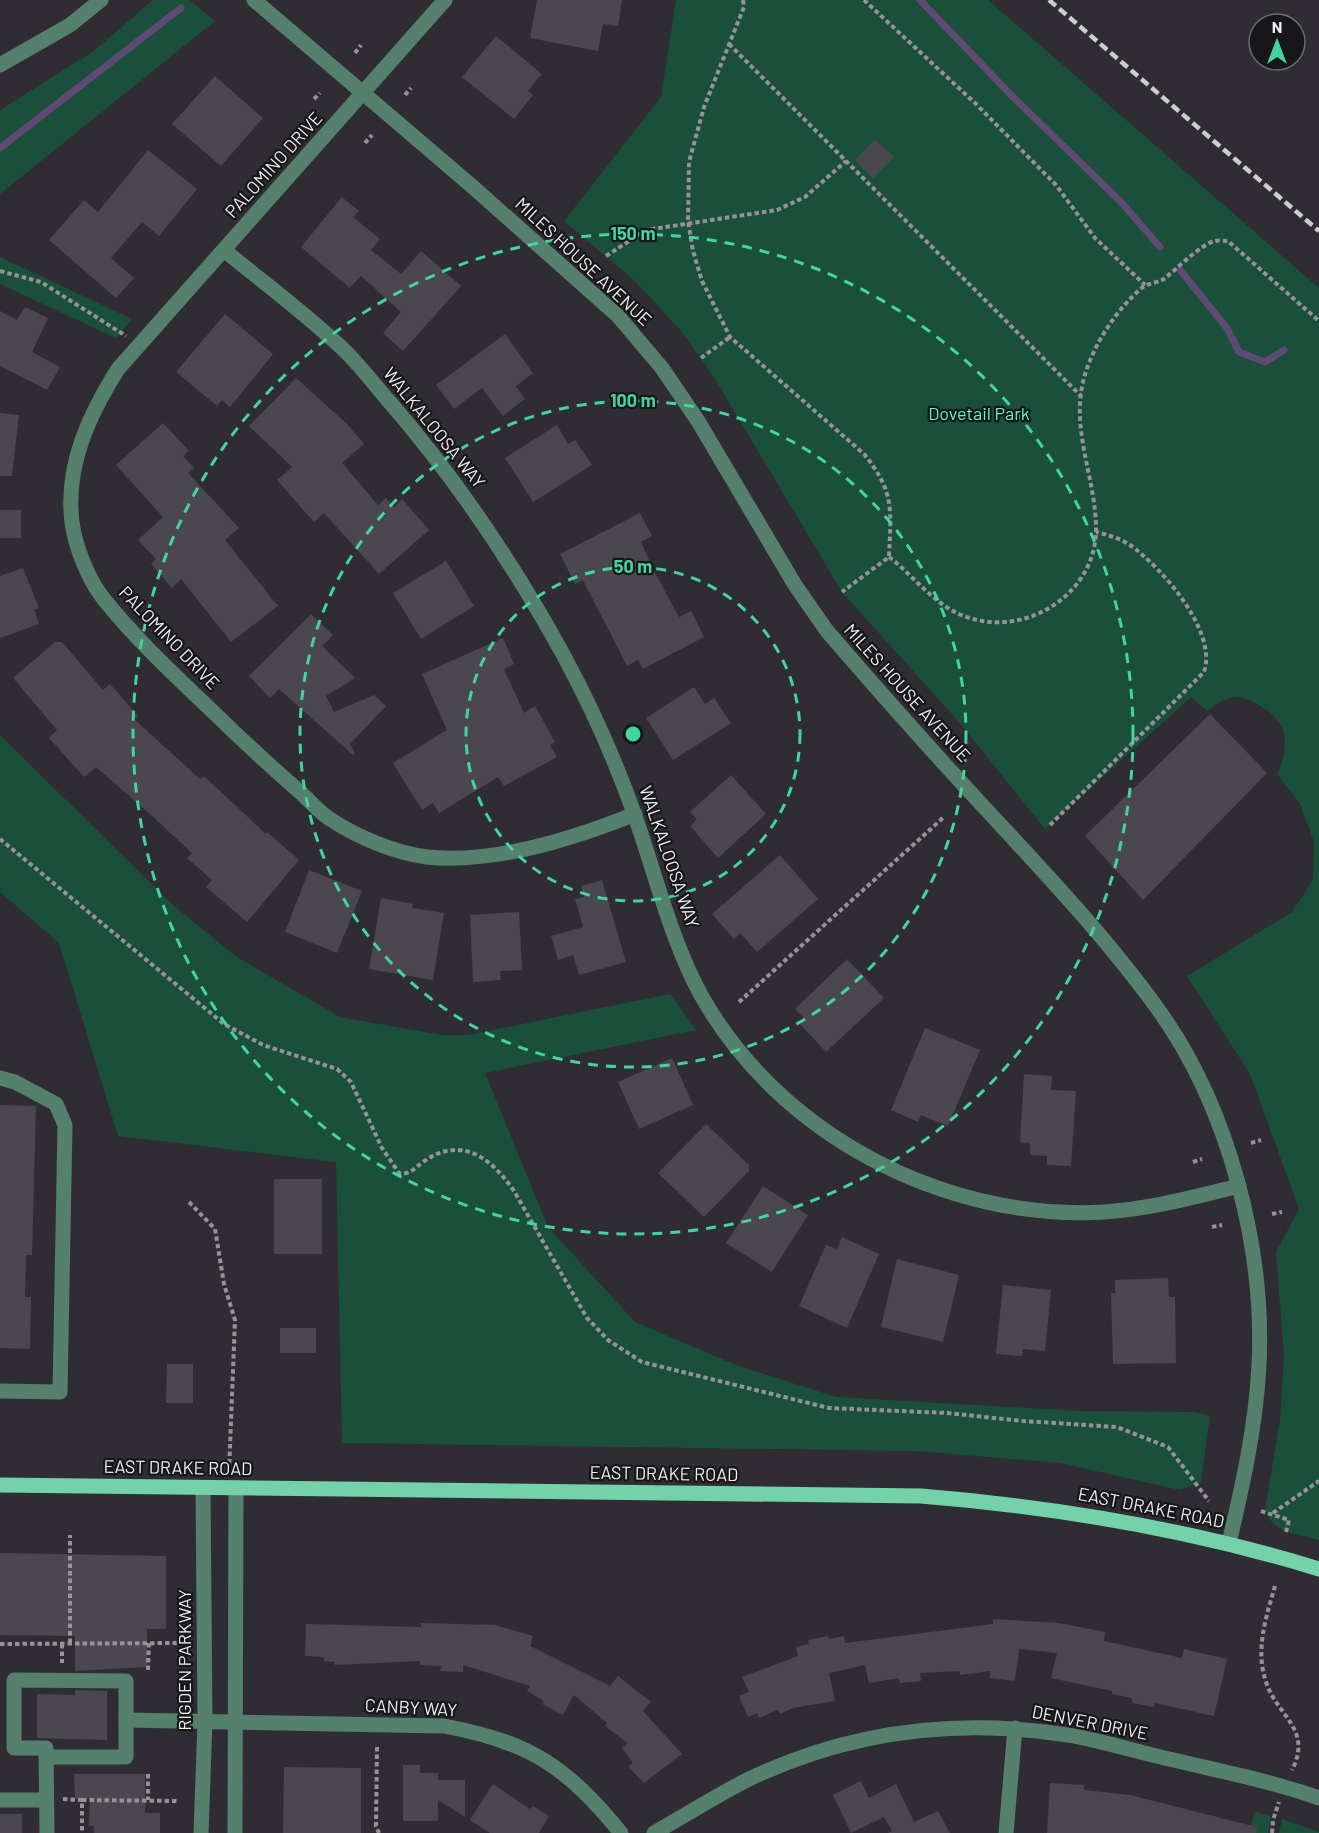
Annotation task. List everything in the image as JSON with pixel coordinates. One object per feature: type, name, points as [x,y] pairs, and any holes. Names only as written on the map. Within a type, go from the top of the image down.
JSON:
[{"type":"main road","name":"EAST DRAKE ROAD","points":[[0,1485],[921,1496],[1056,1510],[1229,1543],[1319,1569]]},
{"type":"street","points":[[0,65],[70,25],[101,0]]},
{"type":"street","name":"MILES HOUSE AVENUE","points":[[254,0],[566,268],[618,316],[662,368],[698,421],[795,585],[826,631],[1077,909],[1122,961],[1162,1014],[1205,1095],[1239,1186],[1258,1293],[1259,1362],[1256,1414],[1229,1543]]},
{"type":"street","name":"PALOMINO DRIVE","points":[[445,0],[118,369],[93,410],[79,448],[72,486],[72,523],[83,562],[101,596],[158,658],[259,756],[330,819],[379,844],[426,857],[469,857],[525,849],[586,833],[634,814]]},
{"type":"street","name":"WALKALOOSA WAY","points":[[224,249],[347,352],[410,424],[471,505],[518,578],[597,717],[634,814],[672,927],[701,995],[730,1036],[780,1097],[837,1139],[900,1173],[948,1191],[999,1205],[1051,1211],[1102,1212],[1147,1208],[1239,1186]]},
{"type":"street","points":[[0,1078],[15,1082],[56,1104],[65,1125],[65,1134],[60,1392],[0,1391]]},
{"type":"street","name":"RIGDEN PARKWAY","points":[[201,1833],[206,1721],[204,1488]]},
{"type":"street","points":[[232,1488],[235,1833]]},
{"type":"street","points":[[46,1757],[126,1757],[126,1682],[14,1680],[14,1748],[46,1748],[46,1757],[46,1800],[47,1833]]},
{"type":"street","name":"CANBY WAY","points":[[126,1720],[444,1726],[482,1733],[541,1758],[569,1777],[597,1803],[621,1833]]},
{"type":"street","name":"DENVER DRIVE","points":[[654,1833],[748,1780],[797,1759],[848,1743],[909,1731],[952,1727],[1015,1728],[1070,1736],[1284,1785],[1319,1798]]},
{"type":"street","points":[[1006,1833],[1015,1728]]},
{"type":"street","points":[[0,1800],[46,1800]]},
{"type":"path","points":[[743,0],[744,7],[704,107],[689,162],[688,221],[702,281],[730,337],[864,454],[880,475],[890,500],[889,557],[942,604],[964,616],[1006,622],[1030,618],[1064,598],[1082,576],[1092,553],[1096,532],[1095,507],[1083,434],[1081,396],[1083,382],[1105,331],[1145,285],[1158,283],[1214,241],[1228,241],[1319,321]]},
{"type":"path","points":[[864,0],[976,104],[1056,185],[1095,238],[1145,285]]},
{"type":"path","points":[[729,44],[1081,396]]},
{"type":"path","points":[[355,52],[361,45]]},
{"type":"path","points":[[405,95],[411,88]]},
{"type":"path","points":[[315,99],[320,93]]},
{"type":"path","points":[[365,143],[372,135]]},
{"type":"path","points":[[606,256],[645,230],[688,221],[777,210],[805,197],[846,161]]},
{"type":"path","points":[[0,271],[41,282],[116,328],[138,346]]},
{"type":"path","points":[[701,358],[730,337]]},
{"type":"path","points":[[1050,825],[1204,672],[1206,667],[1205,650],[1197,627],[1187,606],[1170,582],[1131,546],[1117,538],[1096,532]]},
{"type":"path","points":[[842,592],[889,557]]},
{"type":"path","points":[[739,1002],[944,817]]},
{"type":"path","points":[[0,839],[224,1024],[263,1045],[337,1069],[351,1082],[382,1148],[399,1173],[412,1172],[424,1161],[436,1155],[462,1149],[490,1162],[502,1173],[514,1191],[587,1318],[608,1340],[634,1358],[672,1371],[717,1379],[829,1408],[947,1413],[1118,1427],[1168,1447],[1209,1501]]},
{"type":"path","points":[[1251,1143],[1261,1140]]},
{"type":"path","points":[[1193,1162],[1202,1159]]},
{"type":"path","points":[[189,1202],[215,1229],[224,1284],[235,1320],[232,1488]]},
{"type":"path","points":[[1272,1214],[1282,1212]]},
{"type":"path","points":[[1212,1227],[1222,1225]]},
{"type":"path","points":[[1273,1513],[1319,1481]]},
{"type":"path","points":[[1261,1511],[1289,1520],[1286,1532]]},
{"type":"path","points":[[70,1535],[70,1643]]},
{"type":"path","points":[[1275,1586],[1262,1635],[1262,1660],[1266,1682],[1273,1698],[1295,1728],[1299,1740],[1296,1764],[1290,1776]]},
{"type":"path","points":[[148,1670],[149,1642]]},
{"type":"path","points":[[0,1644],[179,1643]]},
{"type":"path","points":[[62,1644],[62,1667]]},
{"type":"path","points":[[377,1747],[376,1826],[379,1833]]},
{"type":"path","points":[[148,1774],[148,1800]]},
{"type":"path","points":[[62,1789],[63,1799],[179,1801]]},
{"type":"path","points":[[82,1800],[82,1833]]},
{"type":"path","points":[[1272,1833],[1278,1804]]},
{"type":"green space","points":[[153,0],[189,0],[215,21],[0,194],[0,110],[94,51]]},
{"type":"green space","name":"Dovetail Park","points":[[676,0],[988,0],[1319,288],[1319,1540],[1280,1528],[1268,1518],[1265,1510],[1280,1420],[1284,1356],[1276,1252],[1299,1209],[1250,1074],[1187,976],[1292,912],[1313,880],[1314,842],[1300,804],[1277,774],[1285,743],[1281,726],[1269,712],[1245,699],[1229,698],[1207,711],[1191,697],[1045,829],[959,722],[842,592],[715,379],[683,333],[635,281],[564,221],[661,97]]},
{"type":"green space","points":[[0,257],[132,319],[116,338],[0,284]]},
{"type":"green space","points":[[0,735],[173,905],[235,956],[340,1017],[442,1035],[468,1035],[670,994],[696,1030],[485,1073],[548,1227],[635,1322],[736,1365],[836,1397],[1079,1411],[1195,1412],[1210,1416],[1201,1482],[1180,1490],[1060,1463],[916,1451],[342,1443],[336,1162],[118,1136],[59,943],[0,892]]},
{"type":"green space","points":[[1255,1812],[1271,1816],[1268,1833],[1249,1833]]},
{"type":"green space","points":[[1282,1819],[1319,1832],[1319,1833],[1279,1833]]},
{"type":"building","points":[[537,0],[622,0],[618,26],[603,24],[598,51],[530,38]]},
{"type":"building","points":[[496,36],[542,74],[528,91],[533,95],[514,119],[462,77]]},
{"type":"building","points":[[215,76],[263,118],[221,166],[172,124]]},
{"type":"building","points":[[875,139],[894,157],[873,178],[855,160]]},
{"type":"building","points":[[148,150],[197,189],[159,236],[142,222],[111,258],[134,278],[116,298],[49,240],[84,200],[98,212]]},
{"type":"building","points":[[342,197],[359,211],[353,217],[380,239],[371,250],[401,274],[421,251],[461,286],[403,351],[383,333],[401,312],[361,276],[350,288],[301,247]]},
{"type":"building","points":[[25,307],[48,318],[32,352],[60,367],[47,390],[0,366],[0,311],[17,320]]},
{"type":"building","points":[[225,314],[273,354],[230,407],[222,400],[217,406],[176,372]]},
{"type":"building","points":[[505,334],[533,373],[516,386],[525,399],[503,416],[482,388],[454,409],[436,385]]},
{"type":"building","points":[[296,378],[347,424],[364,444],[342,463],[378,505],[386,498],[394,507],[402,499],[429,530],[379,574],[324,513],[314,522],[277,480],[292,467],[249,426]]},
{"type":"building","points":[[0,413],[19,415],[12,476],[0,476]]},
{"type":"building","points":[[163,423],[189,451],[183,456],[194,468],[188,473],[239,528],[225,540],[278,606],[231,642],[181,579],[172,588],[151,564],[156,559],[138,540],[163,517],[116,465]]},
{"type":"building","points":[[557,425],[568,444],[575,440],[592,465],[533,502],[505,458]]},
{"type":"building","points":[[0,510],[21,510],[21,538],[0,538]]},
{"type":"building","points":[[640,513],[652,536],[641,542],[654,571],[679,617],[691,611],[704,637],[643,669],[638,660],[627,666],[583,580],[575,584],[560,554]]},
{"type":"building","points":[[446,561],[474,606],[421,639],[393,593]]},
{"type":"building","points":[[23,568],[39,608],[34,610],[39,624],[0,638],[0,576]]},
{"type":"building","points":[[311,614],[333,635],[322,646],[355,678],[326,696],[334,712],[374,695],[386,706],[350,744],[355,753],[353,755],[279,689],[270,698],[249,676]]},
{"type":"building","points":[[503,638],[514,664],[504,669],[524,713],[535,706],[555,742],[550,745],[557,757],[504,786],[498,777],[439,813],[433,803],[422,810],[393,763],[447,730],[422,674]]},
{"type":"building","points":[[55,642],[62,642],[103,690],[110,684],[138,716],[134,719],[200,779],[204,776],[266,834],[267,832],[299,860],[247,922],[206,887],[212,880],[187,858],[192,853],[96,767],[84,777],[49,738],[57,730],[13,678]]},
{"type":"building","points":[[694,687],[705,704],[714,698],[731,723],[673,760],[646,718]]},
{"type":"building","points":[[1210,714],[1267,773],[1143,900],[1085,836]]},
{"type":"building","points":[[731,775],[766,814],[718,858],[690,826],[697,819],[690,812]]},
{"type":"building","points":[[780,855],[818,899],[757,952],[740,933],[734,939],[712,914]]},
{"type":"building","points":[[309,870],[362,891],[337,953],[285,932]]},
{"type":"building","points":[[602,880],[626,962],[579,975],[573,955],[558,960],[551,936],[583,927],[575,899],[584,897],[581,886]]},
{"type":"building","points":[[381,898],[413,904],[412,908],[444,913],[433,980],[369,969]]},
{"type":"building","points":[[519,912],[522,970],[500,971],[501,980],[473,982],[470,915]]},
{"type":"building","points":[[847,959],[884,998],[826,1052],[799,1023],[804,1018],[795,1009]]},
{"type":"building","points":[[925,1028],[980,1050],[948,1126],[921,1115],[918,1122],[891,1110]]},
{"type":"building","points":[[672,1058],[693,1105],[639,1129],[618,1082]]},
{"type":"building","points":[[1024,1074],[1052,1076],[1051,1090],[1076,1091],[1071,1166],[1047,1165],[1047,1156],[1030,1155],[1030,1143],[1020,1142]]},
{"type":"building","points":[[0,1105],[36,1106],[32,1255],[26,1255],[25,1297],[31,1297],[30,1349],[0,1348]]},
{"type":"building","points":[[706,1124],[749,1165],[749,1171],[704,1217],[658,1173]]},
{"type":"building","points":[[274,1179],[322,1179],[322,1254],[274,1254]]},
{"type":"building","points":[[763,1186],[808,1215],[772,1272],[726,1243]]},
{"type":"building","points":[[842,1237],[879,1254],[847,1328],[799,1306],[826,1245],[837,1249]]},
{"type":"building","points":[[897,1259],[959,1275],[943,1342],[881,1327]]},
{"type":"building","points":[[1168,1278],[1169,1297],[1175,1297],[1176,1363],[1113,1364],[1111,1293],[1115,1293],[1115,1280]]},
{"type":"building","points":[[1003,1285],[1051,1290],[1045,1351],[1023,1349],[1022,1356],[996,1354]]},
{"type":"building","points":[[280,1328],[316,1328],[316,1353],[280,1353]]},
{"type":"building","points":[[167,1364],[193,1364],[193,1403],[166,1403]]},
{"type":"building","points":[[0,1553],[166,1556],[166,1629],[147,1629],[147,1667],[75,1671],[75,1636],[0,1635]]},
{"type":"building","points":[[993,1619],[1059,1623],[1105,1632],[1104,1641],[1182,1658],[1184,1649],[1227,1659],[1214,1716],[1155,1703],[1154,1707],[1132,1703],[1132,1698],[1112,1694],[1112,1691],[1051,1678],[1057,1653],[1019,1649],[1015,1681],[990,1678],[990,1671],[960,1675],[960,1671],[920,1673],[921,1681],[900,1683],[899,1678],[869,1683],[865,1665],[829,1673],[835,1701],[793,1708],[780,1714],[778,1710],[759,1718],[757,1713],[748,1717],[739,1696],[749,1692],[742,1677],[798,1656],[796,1647],[809,1644],[808,1640],[844,1636],[845,1643],[993,1624]]},
{"type":"building","points":[[421,1623],[495,1625],[533,1636],[530,1646],[610,1686],[618,1676],[651,1702],[643,1711],[682,1754],[644,1783],[628,1766],[633,1763],[622,1748],[628,1743],[605,1726],[607,1723],[574,1695],[563,1715],[542,1704],[544,1701],[527,1691],[530,1686],[463,1665],[463,1672],[440,1671],[441,1666],[420,1665],[420,1661],[335,1665],[335,1662],[324,1661],[324,1657],[305,1656],[306,1624],[421,1627]]},
{"type":"building","points":[[75,1690],[107,1691],[107,1740],[37,1738],[37,1694],[75,1695]]},
{"type":"building","points":[[403,1765],[420,1765],[420,1773],[438,1773],[438,1780],[465,1780],[465,1817],[438,1800],[438,1821],[403,1821]]},
{"type":"building","points":[[284,1767],[361,1768],[361,1833],[283,1833]]},
{"type":"building","points":[[74,1774],[145,1774],[145,1813],[160,1813],[160,1833],[94,1833],[94,1826],[89,1826],[90,1798],[75,1798]]},
{"type":"building","points":[[861,1781],[869,1798],[896,1784],[914,1822],[938,1811],[950,1833],[888,1833],[892,1831],[884,1817],[851,1833],[833,1795]]},
{"type":"building","points":[[1050,1783],[1084,1785],[1084,1790],[1130,1795],[1257,1827],[1256,1833],[1047,1833]]},
{"type":"building","points":[[493,1784],[530,1809],[533,1806],[549,1816],[539,1833],[490,1833],[470,1820]]},
{"type":"building","points":[[0,1814],[22,1814],[22,1833],[0,1833]]},
{"type":"waterway","points":[[920,0],[1012,96],[1121,202],[1160,247]]},
{"type":"waterway","points":[[0,148],[181,8]]},
{"type":"waterway","points":[[1180,270],[1227,328],[1239,352],[1265,362],[1284,350]]},
{"type":"railway","points":[[1049,0],[1319,231]]}]
